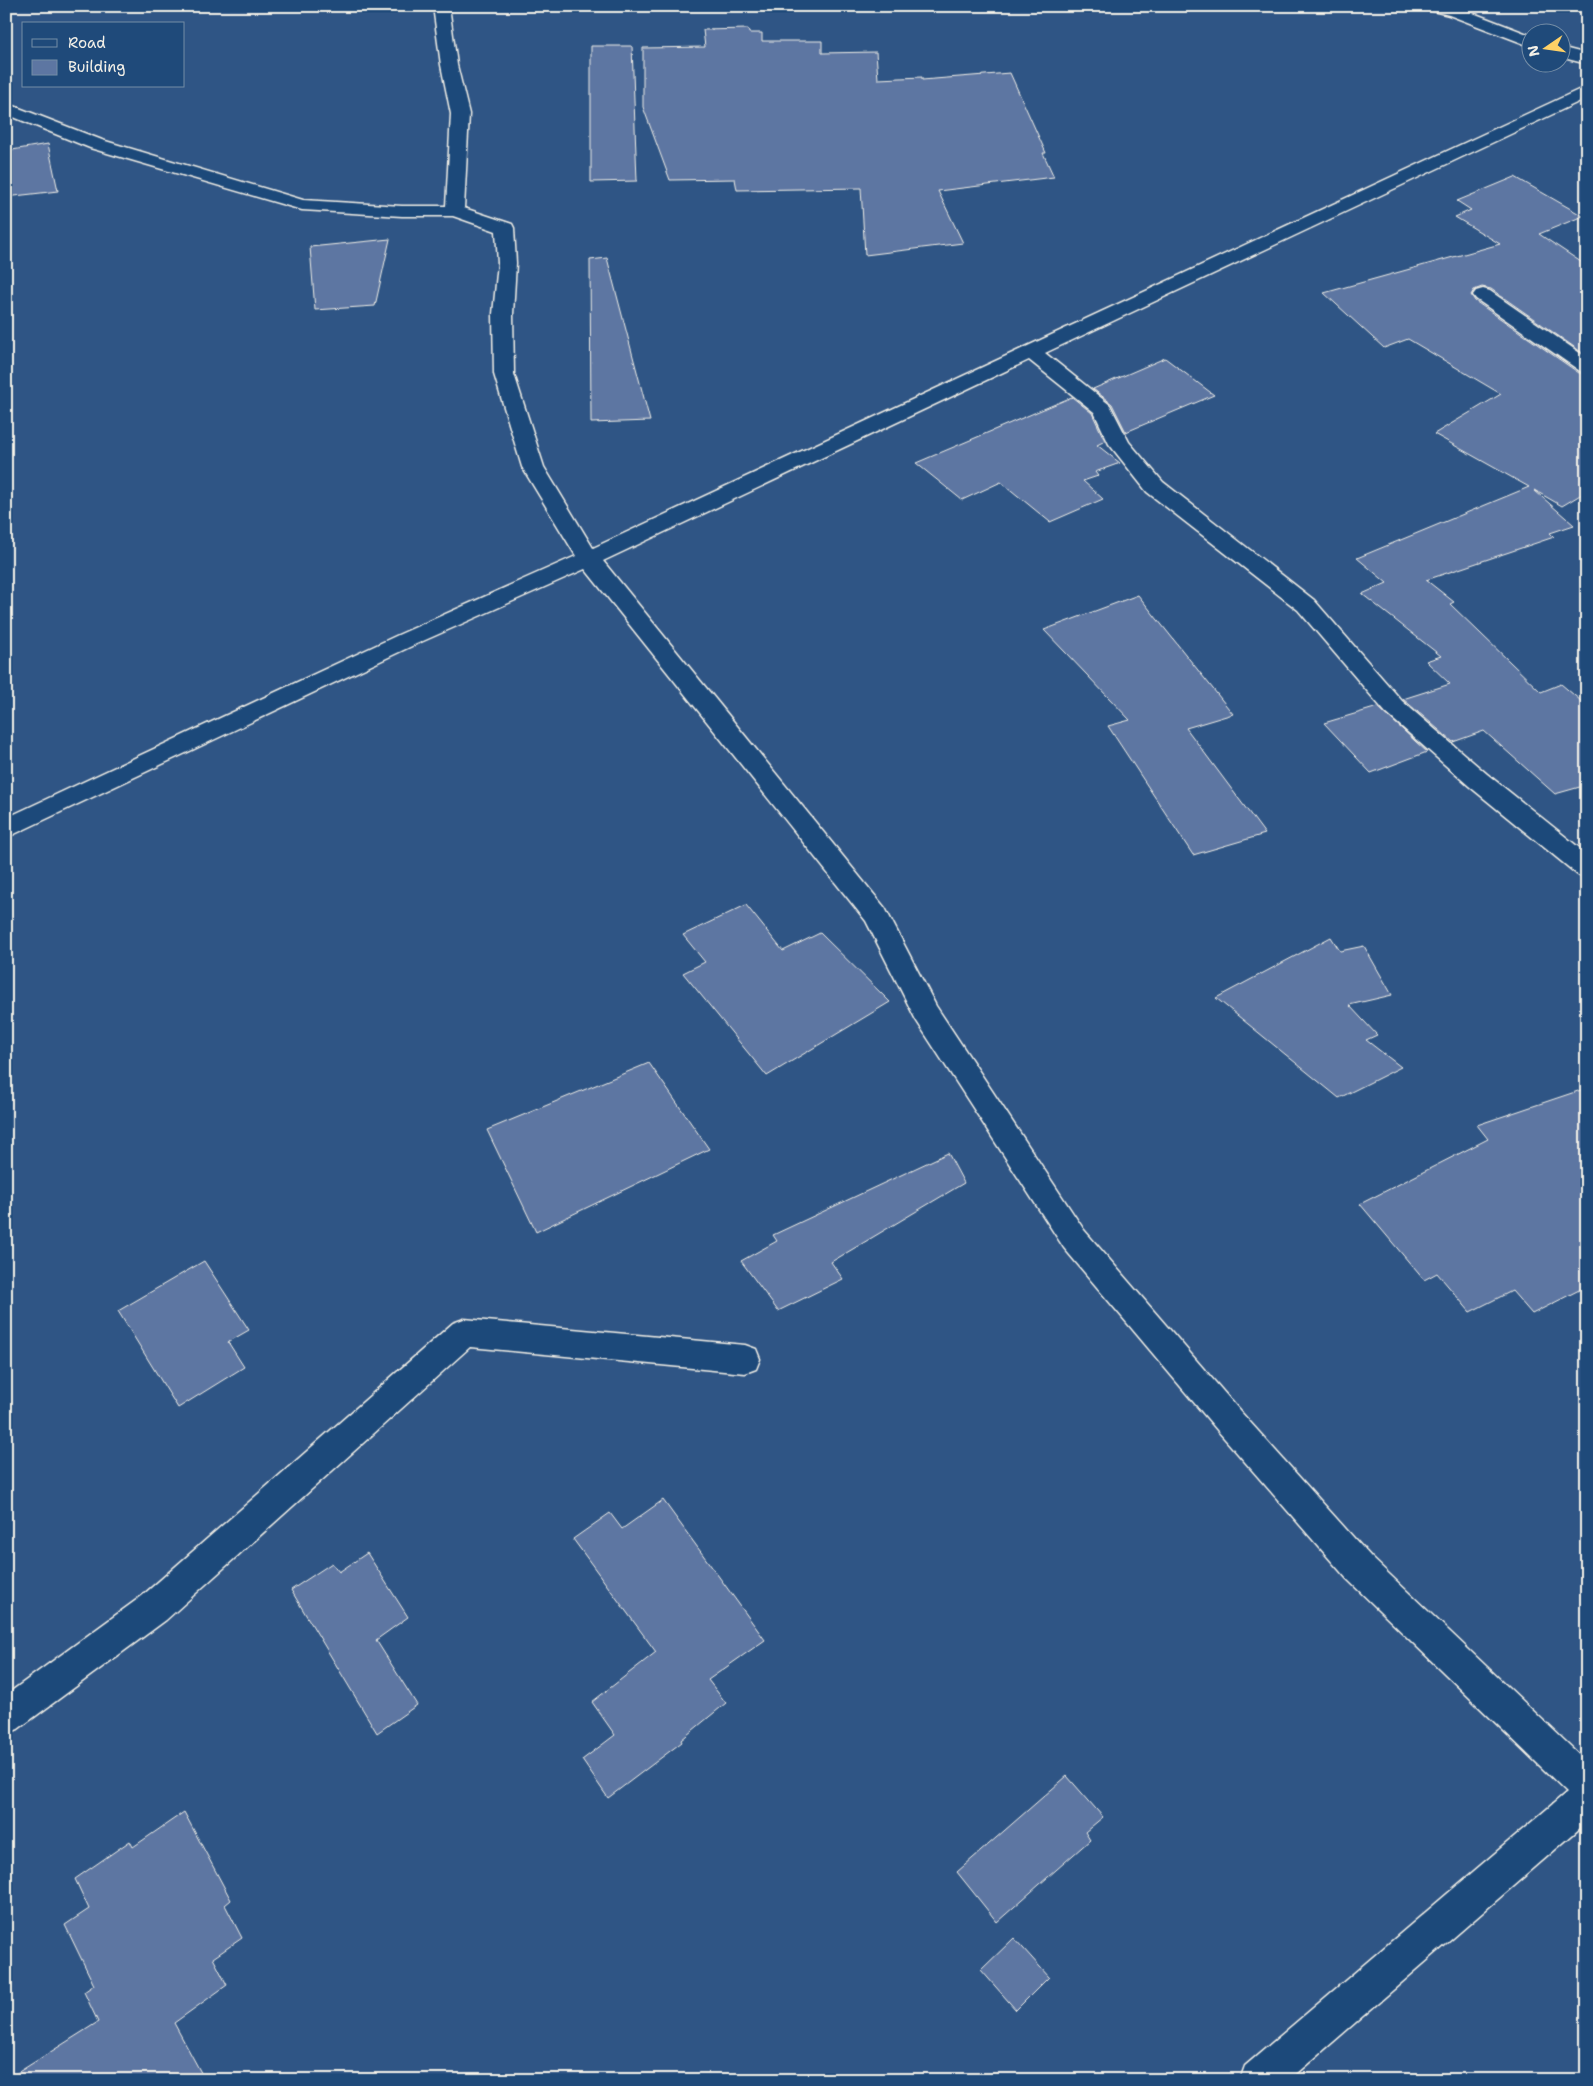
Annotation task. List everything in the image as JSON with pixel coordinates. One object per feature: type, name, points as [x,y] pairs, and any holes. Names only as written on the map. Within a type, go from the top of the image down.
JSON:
[{"type":"street","points":[[441,6],[449,65],[460,114],[455,211]]},
{"type":"street","points":[[1431,6],[1451,9],[1520,37]]},
{"type":"street","points":[[1570,55],[1587,59]]},
{"type":"street","points":[[6,829],[406,640],[589,559],[1587,90]]},
{"type":"street","points":[[6,108],[96,144],[302,205],[402,212],[455,211],[505,228],[507,263],[503,314],[504,374],[534,467],[589,559],[876,915],[926,1013],[1008,1134],[1074,1239],[1228,1421],[1359,1568],[1587,1787]]},
{"type":"street","points":[[1482,295],[1587,367]]},
{"type":"street","points":[[1030,352],[1103,409],[1119,444],[1155,487],[1306,605],[1394,707],[1478,780],[1587,868]]},
{"type":"street","points":[[6,1717],[154,1608],[464,1333],[745,1359]]},
{"type":"street","points":[[1258,2080],[1587,1798]]},
{"type":"building","points":[[748,29],[749,33],[762,33],[762,41],[822,41],[822,53],[876,52],[878,79],[922,77],[922,80],[1010,73],[1046,153],[1043,153],[1054,177],[938,191],[963,243],[865,255],[861,188],[737,190],[735,179],[670,180],[643,107],[643,48],[705,47],[703,30]]},
{"type":"building","points":[[591,46],[632,46],[637,181],[591,182]]},
{"type":"building","points":[[48,144],[58,191],[6,197],[6,151]]},
{"type":"building","points":[[1515,177],[1583,216],[1539,234],[1587,266],[1587,356],[1491,289],[1482,287],[1474,290],[1471,295],[1475,301],[1579,373],[1587,375],[1587,491],[1562,506],[1534,490],[1574,525],[1550,533],[1554,537],[1426,580],[1454,602],[1450,604],[1541,692],[1561,684],[1587,706],[1587,785],[1555,794],[1484,731],[1453,742],[1403,699],[1450,684],[1426,661],[1441,656],[1362,594],[1387,583],[1357,558],[1529,487],[1434,434],[1501,394],[1408,339],[1384,348],[1324,293],[1500,244],[1455,217],[1471,210],[1457,201]]},
{"type":"building","points":[[390,239],[375,306],[315,310],[310,247]]},
{"type":"building","points":[[607,258],[650,421],[591,423],[590,260]]},
{"type":"building","points":[[1165,358],[1214,395],[1126,432],[1112,404],[1093,389]]},
{"type":"building","points":[[1072,397],[1092,413],[1105,441],[1097,445],[1120,463],[1095,472],[1098,476],[1083,481],[1103,499],[1050,522],[1001,482],[962,500],[916,463]]},
{"type":"building","points":[[1138,595],[1233,714],[1186,728],[1265,834],[1193,855],[1108,726],[1130,720],[1044,630]]},
{"type":"building","points":[[1378,707],[1427,752],[1371,773],[1324,723]]},
{"type":"building","points":[[746,905],[783,951],[820,933],[890,1002],[767,1076],[683,973],[705,962],[683,935]]},
{"type":"building","points":[[1331,937],[1340,951],[1364,946],[1392,995],[1349,1005],[1377,1035],[1366,1040],[1401,1067],[1339,1098],[1216,998]]},
{"type":"building","points":[[649,1063],[709,1149],[536,1232],[487,1130]]},
{"type":"building","points":[[1587,1088],[1587,1286],[1532,1314],[1512,1291],[1470,1312],[1437,1273],[1424,1280],[1360,1204],[1488,1139],[1477,1125]]},
{"type":"building","points":[[948,1153],[964,1183],[831,1262],[843,1279],[778,1311],[741,1261],[777,1241],[773,1235]]},
{"type":"building","points":[[204,1261],[249,1330],[228,1342],[244,1367],[178,1408],[118,1311]]},
{"type":"building","points":[[663,1500],[765,1640],[708,1680],[726,1703],[681,1740],[682,1742],[608,1798],[582,1760],[615,1735],[592,1702],[656,1652],[573,1539],[610,1513],[622,1529]]},
{"type":"building","points":[[367,1553],[408,1617],[376,1640],[417,1705],[377,1733],[291,1590],[332,1563],[339,1572]]},
{"type":"building","points":[[1067,1776],[1103,1817],[1085,1832],[1090,1840],[997,1922],[957,1872]]},
{"type":"building","points":[[184,1812],[231,1900],[225,1905],[242,1938],[213,1958],[227,1985],[174,2023],[205,2080],[6,2080],[98,2022],[84,1992],[94,1985],[65,1925],[89,1909],[75,1879],[130,1841],[133,1847]]},
{"type":"building","points":[[1014,1938],[1049,1977],[1016,2010],[981,1970]]}]
